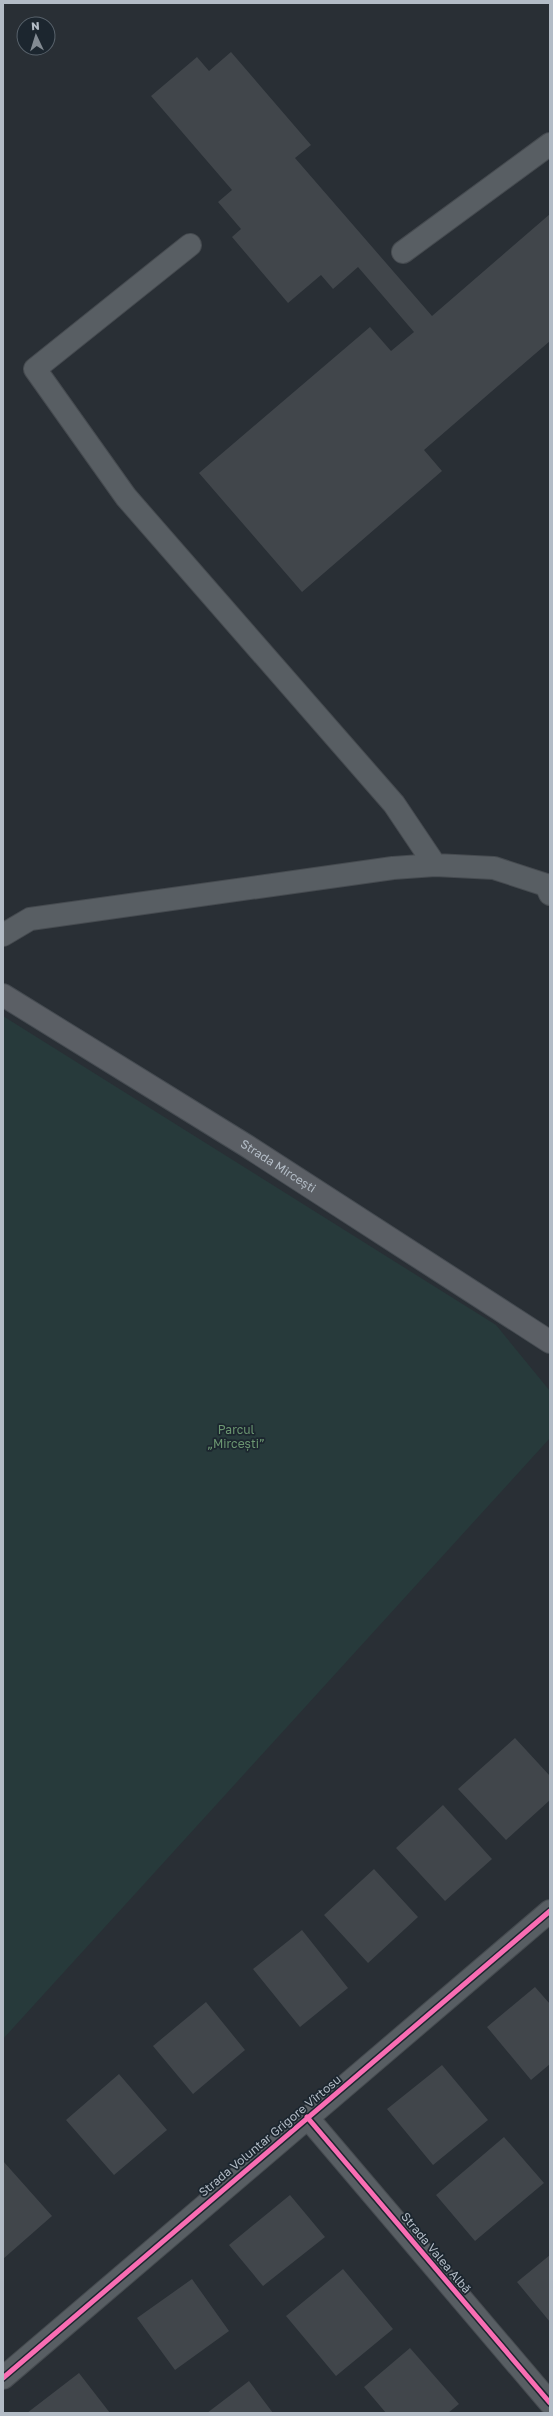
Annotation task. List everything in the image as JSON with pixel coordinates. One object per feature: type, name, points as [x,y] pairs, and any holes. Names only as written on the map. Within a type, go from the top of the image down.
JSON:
[{"type":"main road","name":"Strada Mircești","points":[[3,995],[247,1146],[550,1342]]},
{"type":"street","points":[[403,252],[550,144]]},
{"type":"street","points":[[190,245],[35,369],[126,496],[394,804],[435,865]]},
{"type":"street","points":[[3,935],[30,919],[385,870],[435,865],[494,868],[549,887]]},
{"type":"street","name":"Strada Voluntar Grigore Vîrtosu","points":[[3,2378],[550,1911]]},
{"type":"street","name":"Strada Valea Albă","points":[[307,2117],[550,2403]]},
{"type":"green space","name":"Parcul „Mircești”","points":[[3,1016],[496,1325],[550,1391],[550,1438],[3,2039]]},
{"type":"building","points":[[231,52],[311,145],[295,158],[432,316],[550,214],[550,341],[424,450],[442,471],[302,592],[199,473],[370,327],[391,351],[414,332],[358,267],[333,289],[321,275],[288,303],[232,237],[241,229],[218,202],[232,190],[151,96],[197,57],[209,71]]},
{"type":"building","points":[[515,1738],[550,1776],[550,1800],[506,1840],[458,1789]]},
{"type":"building","points":[[443,1805],[492,1859],[445,1901],[396,1848]]},
{"type":"building","points":[[374,1869],[418,1917],[368,1963],[324,1915]]},
{"type":"building","points":[[302,1930],[348,1988],[300,2027],[253,1969]]},
{"type":"building","points":[[535,1987],[550,2004],[550,2064],[531,2080],[487,2027]]},
{"type":"building","points":[[206,2002],[245,2050],[193,2094],[153,2046]]},
{"type":"building","points":[[442,2065],[488,2120],[433,2165],[387,2109]]},
{"type":"building","points":[[119,2074],[167,2130],[114,2175],[66,2120]]},
{"type":"building","points":[[504,2137],[544,2183],[475,2241],[436,2195]]},
{"type":"building","points":[[3,2161],[52,2216],[3,2259]]},
{"type":"building","points":[[290,2195],[325,2237],[263,2286],[229,2245]]},
{"type":"building","points":[[550,2255],[550,2322],[517,2282]]},
{"type":"building","points":[[343,2269],[393,2329],[336,2376],[286,2316]]},
{"type":"building","points":[[192,2279],[229,2331],[175,2370],[137,2318]]},
{"type":"building","points":[[410,2348],[459,2404],[448,2413],[386,2413],[364,2387]]},
{"type":"building","points":[[79,2373],[110,2413],[27,2413]]},
{"type":"building","points":[[249,2381],[273,2413],[207,2413]]},
{"type":"cycle path","points":[[3,2378],[550,1911]]},
{"type":"cycle path","points":[[307,2117],[550,2403]]}]
